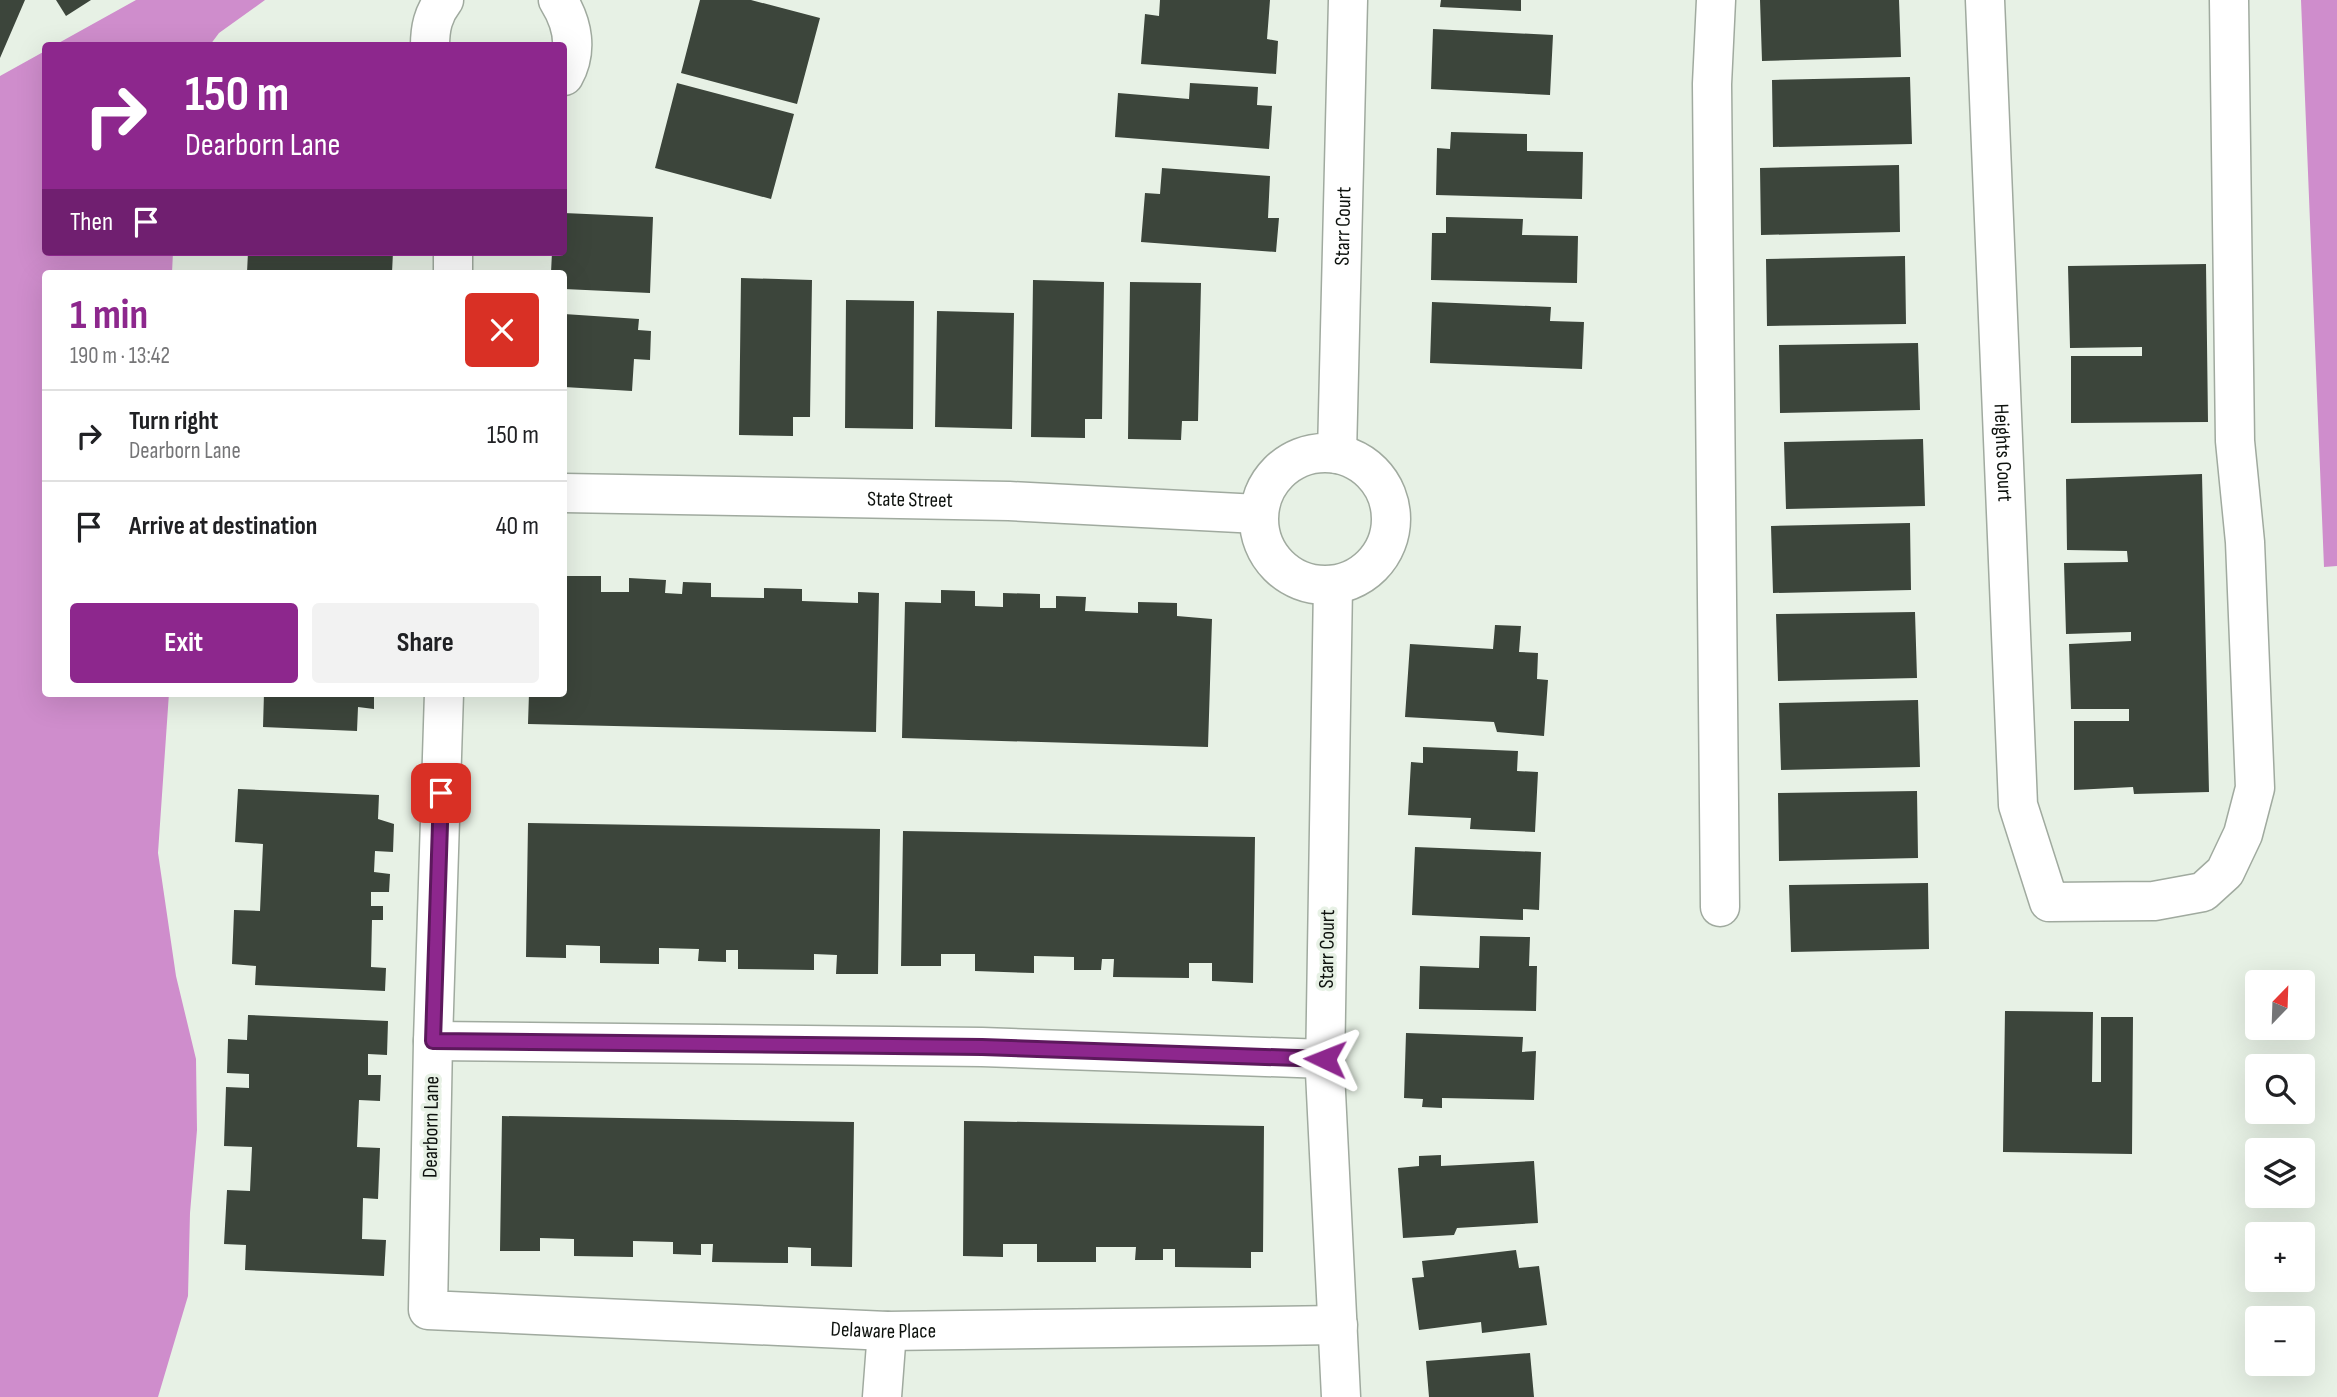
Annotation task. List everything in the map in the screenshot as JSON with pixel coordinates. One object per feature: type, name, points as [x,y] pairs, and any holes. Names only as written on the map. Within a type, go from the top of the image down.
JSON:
[{"type":"street","points":[[429,42],[430,29],[444,0]]},
{"type":"street","points":[[558,0],[569,17],[573,42],[567,70]]},
{"type":"street","name":"Starr Court","points":[[1337,454],[1348,0]]},
{"type":"street","points":[[1716,0],[1712,84],[1720,907]]},
{"type":"street","name":"Heights Court","points":[[1985,0],[2018,805],[2049,902],[2154,901],[2203,892],[2225,872],[2244,834],[2255,788],[2245,542],[2235,441],[2228,0]]},
{"type":"street","points":[[1314,454],[1337,454],[1355,460],[1376,478],[1389,503],[1392,522],[1380,557],[1367,571],[1333,586],[1313,585],[1295,579],[1279,568],[1267,552],[1259,534],[1258,514],[1264,492],[1276,474],[1294,460],[1314,454]]},
{"type":"street","name":"State Street","points":[[567,493],[1009,501],[1258,514]]},
{"type":"street","name":"Starr Court","points":[[1333,586],[1325,1059],[1341,1397]]},
{"type":"street","name":"Dearborn Lane","points":[[428,1310],[444,697]]},
{"type":"street","points":[[433,1041],[982,1047],[1325,1059]]},
{"type":"street","name":"Delaware Place","points":[[428,1310],[887,1331],[1338,1325]]},
{"type":"street","points":[[882,1397],[887,1331]]},
{"type":"shaded area","points":[[136,0],[265,0],[219,33],[212,42],[60,42]]},
{"type":"shaded area","points":[[2301,0],[2337,0],[2337,566],[2324,567]]},
{"type":"shaded area","points":[[42,53],[42,256],[173,256],[172,270],[42,270],[42,697],[169,697],[158,853],[176,976],[196,1059],[197,1130],[190,1213],[188,1296],[158,1397],[0,1397],[0,76]]},
{"type":"building","points":[[0,0],[25,0],[0,58]]},
{"type":"building","points":[[56,0],[91,0],[66,16]]},
{"type":"building","points":[[700,0],[751,0],[820,18],[797,104],[681,73]]},
{"type":"building","points":[[1160,0],[1270,0],[1267,39],[1278,41],[1276,74],[1141,64],[1145,14],[1159,16]]},
{"type":"building","points":[[1441,0],[1521,0],[1521,11],[1440,7]]},
{"type":"building","points":[[1760,0],[1899,0],[1901,57],[1762,61]]},
{"type":"building","points":[[1433,29],[1553,35],[1550,95],[1431,89]]},
{"type":"building","points":[[1910,77],[1912,144],[1773,147],[1772,80]]},
{"type":"building","points":[[677,83],[794,114],[771,199],[655,168]]},
{"type":"building","points":[[1190,83],[1258,87],[1257,105],[1272,106],[1269,149],[1115,137],[1118,93],[1189,99]]},
{"type":"building","points":[[1451,132],[1527,134],[1527,151],[1583,152],[1582,199],[1436,195],[1437,148],[1450,149]]},
{"type":"building","points":[[1899,165],[1900,232],[1761,235],[1760,168]]},
{"type":"building","points":[[1162,168],[1270,176],[1268,218],[1279,218],[1276,252],[1141,242],[1145,193],[1160,194]]},
{"type":"building","points":[[567,213],[653,217],[650,293],[567,289],[567,270],[551,270],[552,256],[567,256]]},
{"type":"building","points":[[1446,217],[1523,219],[1522,235],[1578,236],[1577,283],[1431,280],[1432,233],[1446,233]]},
{"type":"building","points":[[248,256],[393,256],[392,270],[247,270]]},
{"type":"building","points":[[1905,256],[1906,324],[1767,326],[1766,259]]},
{"type":"building","points":[[2206,264],[2208,422],[2071,423],[2071,356],[2142,356],[2142,347],[2070,348],[2068,266]]},
{"type":"building","points":[[741,278],[812,280],[810,417],[793,417],[793,436],[739,435]]},
{"type":"building","points":[[1033,280],[1104,282],[1102,419],[1085,419],[1085,438],[1031,437]]},
{"type":"building","points":[[1130,282],[1201,283],[1198,421],[1182,421],[1181,440],[1128,439]]},
{"type":"building","points":[[846,300],[914,301],[913,429],[845,428]]},
{"type":"building","points":[[1432,302],[1551,307],[1550,321],[1584,322],[1582,369],[1430,363]]},
{"type":"building","points":[[937,311],[1014,313],[1012,429],[935,427]]},
{"type":"building","points":[[567,314],[639,319],[638,330],[651,331],[650,360],[634,359],[632,391],[567,387]]},
{"type":"building","points":[[1918,343],[1920,410],[1780,413],[1779,345]]},
{"type":"building","points":[[1923,439],[1925,506],[1786,509],[1784,442]]},
{"type":"building","points":[[2202,474],[2209,792],[2134,794],[2133,787],[2074,790],[2074,721],[2129,721],[2129,709],[2071,709],[2069,644],[2131,641],[2131,632],[2066,634],[2064,563],[2128,562],[2127,551],[2067,550],[2066,479]]},
{"type":"building","points":[[1910,523],[1911,590],[1773,593],[1771,526]]},
{"type":"building","points":[[567,576],[601,576],[601,592],[629,592],[629,578],[666,580],[665,593],[682,594],[683,582],[711,583],[711,597],[764,598],[764,588],[802,589],[802,601],[858,603],[858,592],[879,593],[876,732],[528,724],[529,697],[567,697]]},
{"type":"building","points":[[941,590],[975,591],[975,606],[1003,607],[1003,593],[1040,594],[1040,608],[1056,608],[1056,596],[1086,597],[1085,611],[1138,613],[1138,602],[1177,603],[1177,616],[1212,619],[1208,747],[902,738],[905,602],[941,603]]},
{"type":"building","points":[[1915,612],[1917,678],[1778,681],[1776,614]]},
{"type":"building","points":[[1495,625],[1521,626],[1519,652],[1538,653],[1537,679],[1548,680],[1544,736],[1497,732],[1494,722],[1405,717],[1410,644],[1493,649]]},
{"type":"building","points":[[264,697],[374,697],[374,709],[358,707],[357,731],[263,727]]},
{"type":"building","points":[[1918,700],[1920,767],[1781,770],[1779,703]]},
{"type":"building","points":[[1423,747],[1518,751],[1517,771],[1538,772],[1535,832],[1470,829],[1471,818],[1408,815],[1411,762],[1423,763]]},
{"type":"building","points":[[238,789],[379,795],[378,819],[394,824],[393,852],[375,851],[374,872],[390,874],[389,892],[371,892],[371,906],[383,906],[383,920],[372,920],[371,967],[386,968],[385,991],[255,985],[256,966],[232,964],[234,910],[260,911],[263,844],[235,842]]},
{"type":"building","points":[[1917,791],[1918,858],[1779,861],[1778,793]]},
{"type":"building","points":[[528,823],[880,829],[878,974],[836,974],[837,955],[814,954],[814,970],[738,969],[738,950],[726,950],[726,962],[698,961],[699,949],[659,948],[659,964],[600,963],[600,946],[566,945],[566,958],[526,957]]},
{"type":"building","points":[[903,831],[1255,837],[1253,983],[1212,981],[1212,963],[1189,963],[1189,978],[1113,977],[1114,959],[1102,959],[1101,970],[1074,970],[1074,957],[1034,956],[1034,973],[975,971],[975,954],[941,954],[941,966],[901,966]]},
{"type":"building","points":[[1415,847],[1541,852],[1539,910],[1523,909],[1523,920],[1412,915]]},
{"type":"building","points":[[1928,883],[1929,949],[1791,952],[1789,885]]},
{"type":"building","points":[[1480,936],[1530,937],[1529,966],[1537,966],[1536,1011],[1419,1009],[1420,966],[1479,968]]},
{"type":"building","points":[[2005,1011],[2093,1012],[2092,1082],[2101,1082],[2101,1017],[2133,1017],[2132,1154],[2003,1152]]},
{"type":"building","points":[[248,1015],[388,1021],[387,1055],[368,1054],[368,1075],[381,1075],[380,1101],[359,1100],[357,1147],[380,1148],[378,1199],[363,1198],[362,1239],[386,1240],[384,1276],[245,1270],[246,1245],[224,1244],[227,1190],[250,1191],[252,1147],[224,1146],[226,1087],[249,1088],[249,1074],[227,1073],[228,1039],[247,1040]]},
{"type":"building","points":[[1406,1033],[1523,1037],[1522,1052],[1536,1051],[1534,1100],[1442,1098],[1442,1108],[1422,1107],[1423,1099],[1404,1098]]},
{"type":"building","points":[[502,1116],[854,1122],[852,1267],[811,1266],[811,1248],[788,1247],[788,1263],[712,1262],[713,1244],[701,1244],[701,1255],[673,1254],[673,1242],[633,1241],[633,1257],[574,1256],[574,1239],[540,1238],[540,1251],[500,1251]]},
{"type":"building","points":[[964,1121],[1264,1126],[1263,1252],[1251,1252],[1251,1268],[1175,1267],[1175,1249],[1163,1249],[1163,1260],[1135,1260],[1136,1247],[1096,1247],[1096,1262],[1037,1262],[1037,1244],[1003,1244],[1003,1257],[963,1256]]},
{"type":"building","points":[[1441,1155],[1441,1166],[1534,1161],[1538,1223],[1457,1228],[1454,1235],[1403,1238],[1398,1168],[1419,1166],[1419,1156]]},
{"type":"building","points":[[1516,1250],[1519,1268],[1539,1266],[1547,1325],[1482,1333],[1481,1322],[1419,1330],[1412,1278],[1424,1277],[1422,1261]]},
{"type":"building","points":[[1530,1353],[1534,1397],[1429,1397],[1426,1361]]},
{"type":"route","points":[[441,793],[433,1041],[982,1047],[1325,1059]]}]
